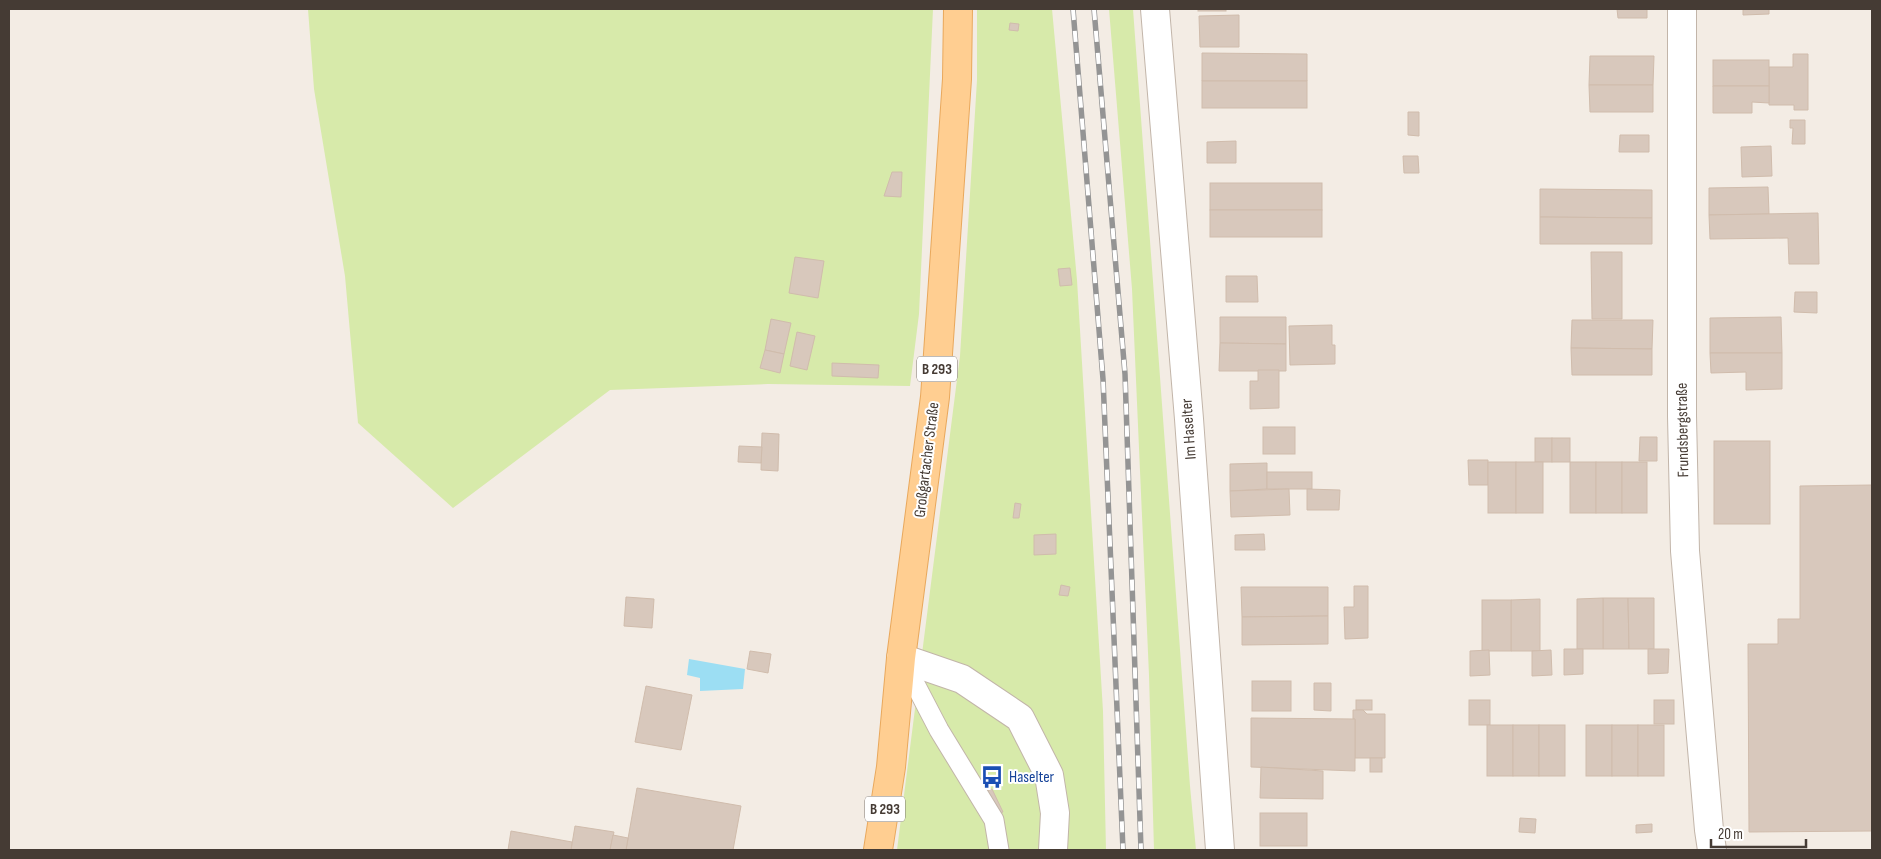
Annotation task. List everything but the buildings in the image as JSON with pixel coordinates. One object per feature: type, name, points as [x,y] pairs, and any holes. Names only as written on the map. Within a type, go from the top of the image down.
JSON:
[{"type":"main road","name":"Großgartacher Straße","points":[[878,850],[891,767],[901,658],[935,397],[957,79],[958,9]]},
{"type":"street","name":"Im Haselter","points":[[1155,9],[1188,409],[1220,850]]},
{"type":"street","name":"Frundsbergstraße","points":[[1682,9],[1682,416],[1685,551],[1712,850]]},
{"type":"street","points":[[901,658],[962,679],[1020,718],[1048,775],[1055,813],[1053,850]]},
{"type":"lane","points":[[901,658],[939,730],[994,820],[999,850]]},
{"type":"green space","points":[[308,9],[933,9],[919,314],[910,386],[768,384],[610,390],[453,508],[358,423],[345,276],[314,89]]},
{"type":"green space","points":[[977,9],[1052,9],[1077,280],[1103,711],[1106,850],[897,850],[960,356],[977,80]]},
{"type":"green space","points":[[1109,9],[1133,9],[1196,850],[1154,850],[1149,675],[1132,289]]},
{"type":"water","points":[[689,659],[745,669],[743,689],[700,691],[700,678],[687,675]]},
{"type":"railway","points":[[1073,9],[1103,379],[1123,850]]},
{"type":"railway","points":[[1094,9],[1125,374],[1141,850]]},
{"type":"place","name":"Haselter","points":[[992,777]]}]
